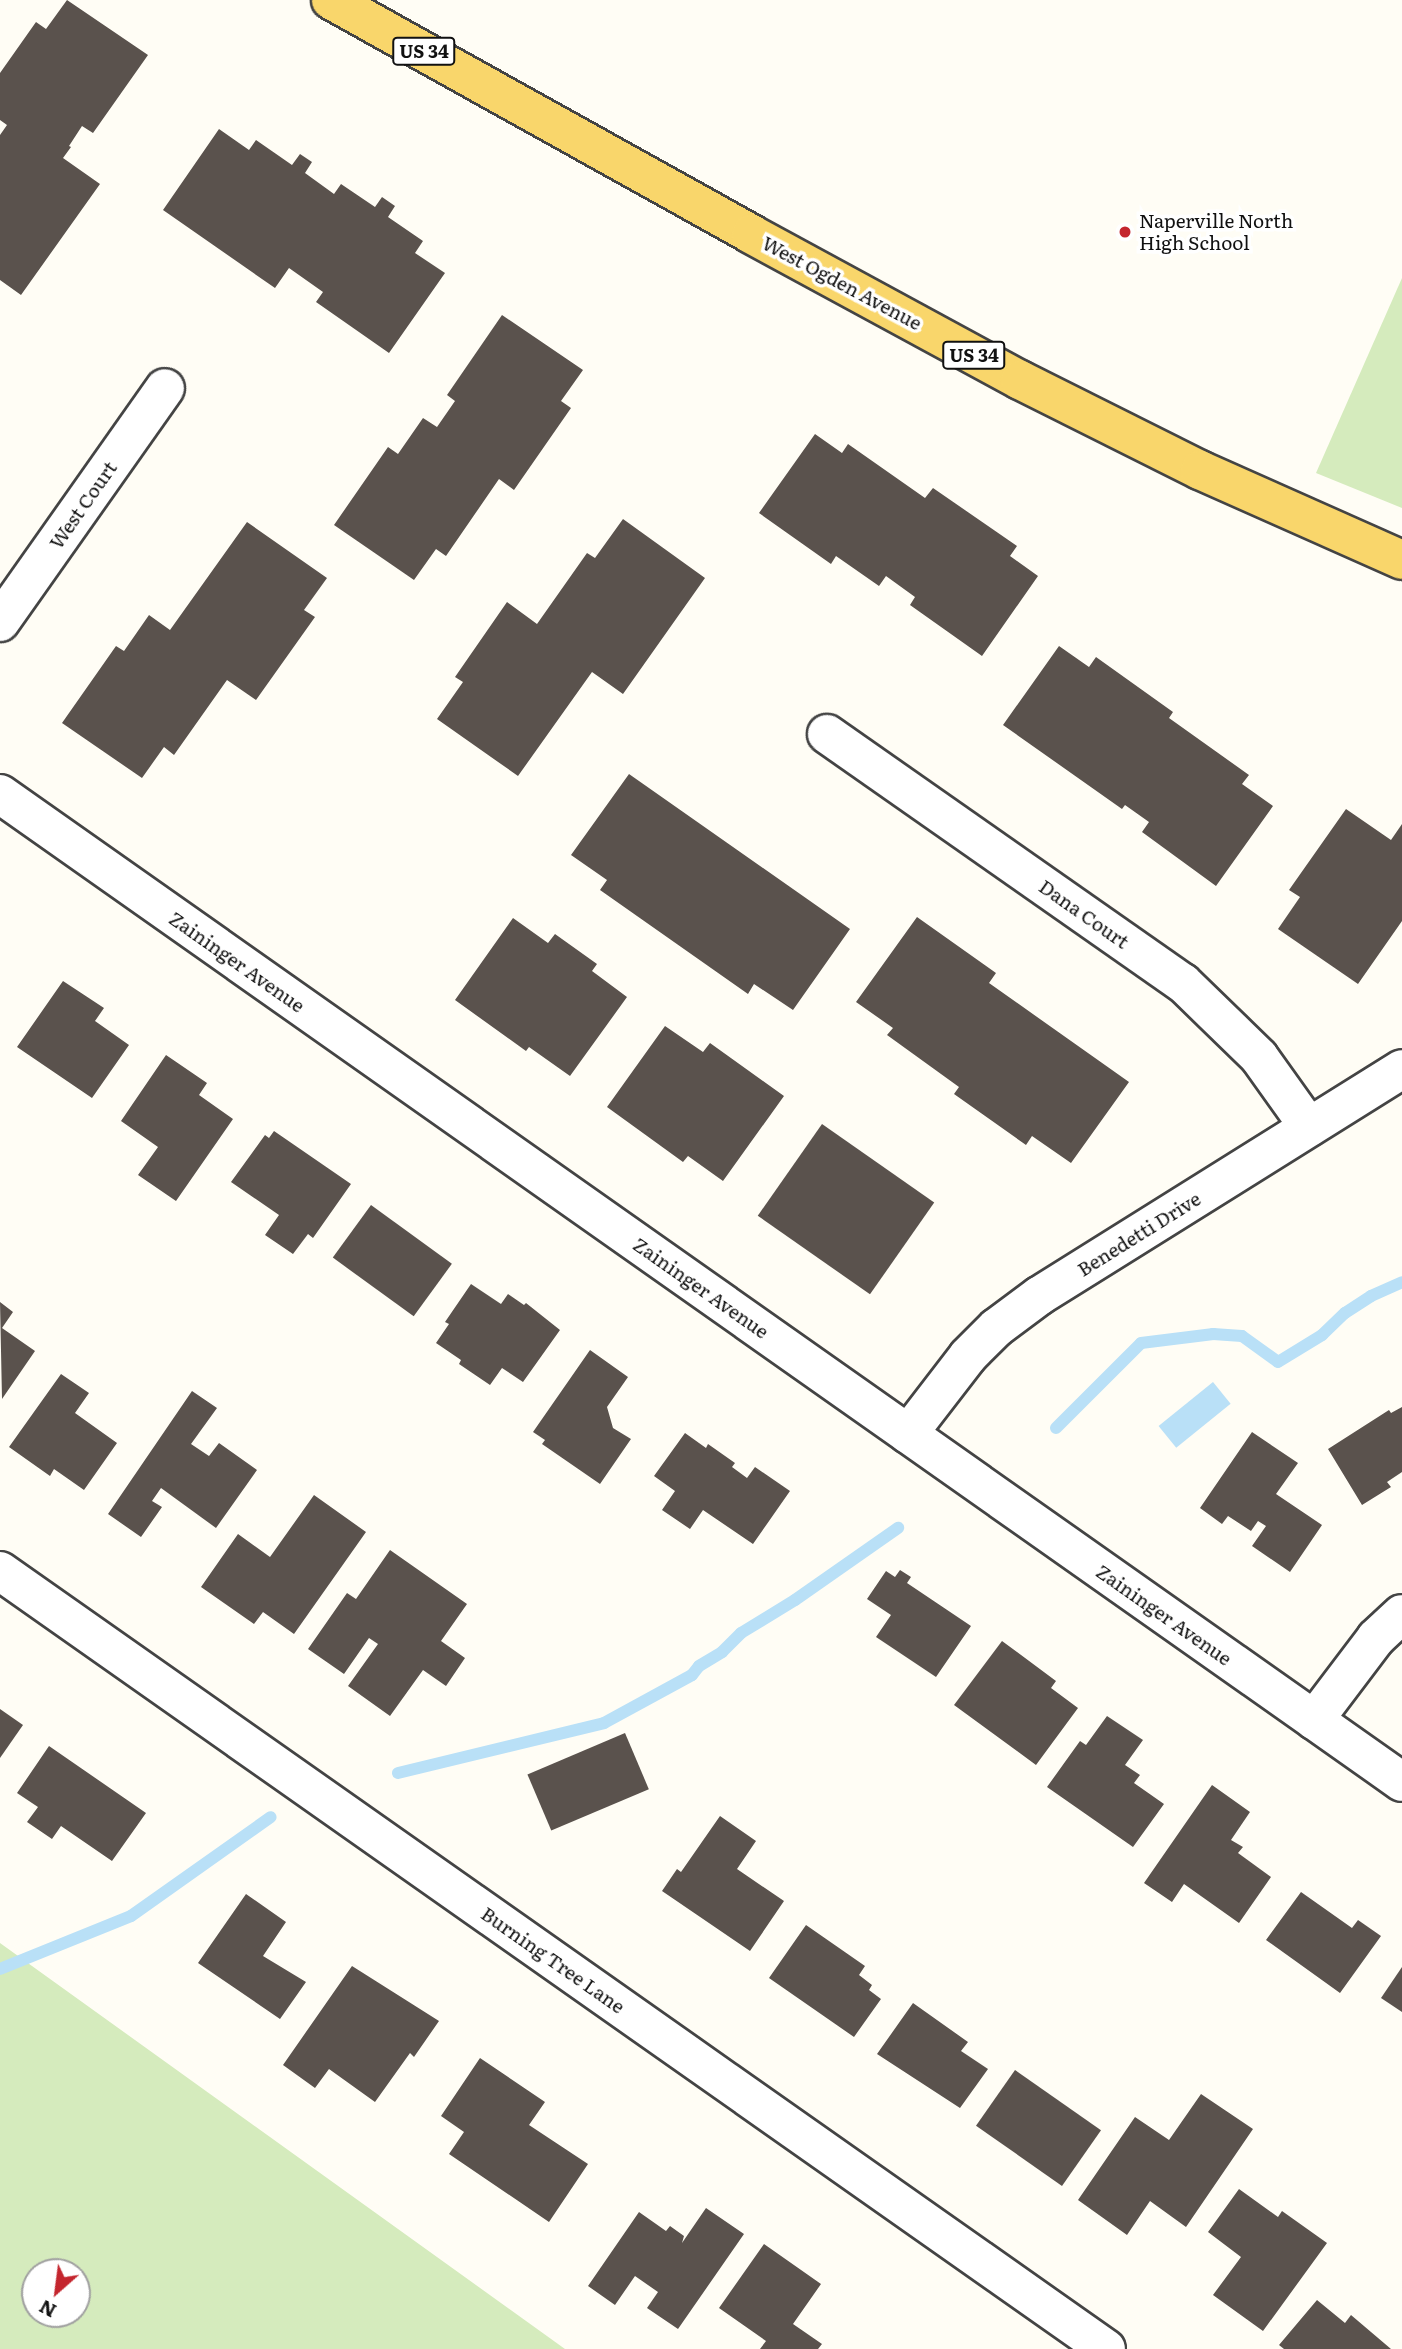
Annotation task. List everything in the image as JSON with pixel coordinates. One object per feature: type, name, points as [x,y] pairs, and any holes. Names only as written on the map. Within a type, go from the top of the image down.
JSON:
[{"type":"main road","name":"West Ogden Avenue","points":[[331,0],[1020,380],[1200,470],[1402,560]]},
{"type":"street","name":"West Court","points":[[0,622],[165,388]]},
{"type":"street","name":"Dana Court","points":[[827,734],[1183,983],[1259,1057],[1309,1127]]},
{"type":"street","name":"Zaininger Avenue","points":[[0,794],[1402,1782]]},
{"type":"street","name":"Benedetti Drive","points":[[908,1434],[968,1356],[996,1328],[1039,1296],[1402,1069]]},
{"type":"street","name":"Burning Tree Lane","points":[[0,1571],[1106,2349]]},
{"type":"street","points":[[1314,1720],[1376,1638],[1402,1614]]},
{"type":"green space","points":[[1402,278],[1402,508],[1316,473]]},
{"type":"green space","points":[[0,1943],[565,2349],[0,2349]]},
{"type":"water","points":[[1213,1382],[1231,1404],[1176,1448],[1159,1426]]},
{"type":"building","points":[[67,0],[148,55],[93,133],[82,126],[69,146],[71,147],[63,158],[100,184],[21,295],[0,280],[0,135],[7,125],[0,120],[0,73],[36,22],[46,29]]},
{"type":"building","points":[[219,129],[249,150],[256,140],[292,165],[300,154],[312,162],[305,173],[334,194],[341,184],[375,207],[382,197],[395,206],[388,217],[423,241],[415,253],[445,273],[389,353],[316,302],[323,292],[289,268],[275,288],[163,210]]},
{"type":"building","points":[[502,315],[583,370],[561,401],[571,408],[514,490],[499,479],[446,556],[436,549],[414,580],[334,525],[388,447],[398,454],[423,418],[437,427],[455,401],[447,395]]},
{"type":"building","points":[[815,434],[842,453],[848,444],[925,498],[933,488],[1017,546],[1010,556],[1038,576],[982,656],[910,605],[915,597],[886,576],[879,586],[836,556],[831,564],[759,513]]},
{"type":"building","points":[[623,519],[705,578],[623,694],[592,672],[518,776],[437,719],[463,682],[455,677],[507,602],[537,624],[587,553],[595,558]]},
{"type":"building","points":[[247,522],[327,578],[304,610],[315,617],[256,700],[227,680],[174,755],[164,747],[142,778],[62,723],[116,646],[124,651],[149,615],[170,630]]},
{"type":"building","points":[[1059,646],[1089,667],[1096,657],[1173,712],[1169,718],[1249,775],[1242,784],[1273,806],[1216,886],[1142,832],[1149,822],[1125,805],[1122,809],[1003,725]]},
{"type":"building","points":[[629,774],[850,929],[793,1010],[754,984],[748,994],[600,890],[607,880],[571,855]]},
{"type":"building","points":[[1346,809],[1391,840],[1402,824],[1402,921],[1358,984],[1278,929],[1300,897],[1289,890]]},
{"type":"building","points":[[917,917],[996,973],[989,983],[1129,1082],[1071,1163],[1032,1136],[1026,1145],[954,1094],[959,1087],[887,1035],[893,1028],[856,1002]]},
{"type":"building","points":[[513,918],[548,943],[555,934],[597,964],[592,971],[627,997],[570,1076],[529,1047],[526,1051],[455,1000]]},
{"type":"building","points":[[63,981],[104,1008],[95,1021],[129,1045],[92,1098],[17,1047]]},
{"type":"building","points":[[665,1026],[703,1052],[710,1043],[784,1096],[723,1181],[688,1156],[683,1162],[607,1107]]},
{"type":"building","points":[[166,1055],[207,1083],[199,1095],[233,1119],[176,1201],[138,1175],[158,1147],[121,1121]]},
{"type":"building","points":[[822,1124],[934,1203],[870,1294],[758,1216]]},
{"type":"building","points":[[274,1131],[351,1184],[313,1238],[308,1234],[293,1254],[265,1235],[279,1215],[231,1182],[265,1135],[269,1138]]},
{"type":"building","points":[[371,1205],[452,1264],[414,1316],[333,1258]]},
{"type":"building","points":[[471,1284],[501,1304],[508,1294],[524,1305],[526,1303],[560,1330],[523,1382],[502,1368],[490,1385],[459,1364],[461,1360],[436,1343],[449,1324],[445,1322]]},
{"type":"building","points":[[0,1302],[13,1312],[2,1328],[35,1351],[2,1399]]},
{"type":"building","points":[[590,1350],[628,1377],[607,1407],[613,1428],[631,1439],[600,1484],[542,1444],[545,1440],[533,1432]]},
{"type":"building","points":[[61,1374],[89,1393],[75,1413],[117,1443],[84,1490],[54,1469],[50,1476],[9,1447]]},
{"type":"building","points":[[192,1391],[217,1408],[191,1444],[209,1456],[219,1443],[257,1470],[216,1528],[161,1488],[152,1501],[162,1507],[141,1537],[108,1514]]},
{"type":"building","points":[[1402,1407],[1402,1472],[1387,1482],[1391,1487],[1362,1505],[1328,1449],[1389,1410],[1391,1413]]},
{"type":"building","points":[[1252,1432],[1298,1463],[1276,1494],[1322,1525],[1290,1572],[1252,1546],[1266,1526],[1258,1521],[1251,1531],[1228,1516],[1222,1524],[1200,1508]]},
{"type":"building","points":[[685,1433],[706,1448],[708,1444],[735,1463],[732,1467],[747,1478],[755,1467],[790,1491],[753,1544],[703,1510],[690,1529],[662,1510],[675,1491],[654,1476]]},
{"type":"building","points":[[314,1495],[366,1532],[294,1634],[263,1612],[254,1624],[201,1587],[238,1534],[270,1557]]},
{"type":"building","points":[[390,1550],[467,1604],[441,1641],[465,1658],[446,1686],[423,1670],[390,1716],[348,1686],[378,1644],[369,1638],[344,1674],[308,1649],[347,1593],[356,1599]]},
{"type":"building","points":[[900,1570],[911,1577],[907,1583],[971,1626],[936,1677],[876,1637],[891,1615],[867,1599],[886,1571],[895,1577]]},
{"type":"building","points":[[1002,1641],[1056,1681],[1051,1688],[1078,1708],[1036,1765],[954,1705]]},
{"type":"building","points":[[0,1709],[23,1725],[0,1758]]},
{"type":"building","points":[[1107,1716],[1143,1740],[1125,1765],[1140,1775],[1134,1783],[1164,1804],[1133,1847],[1047,1787],[1080,1741],[1086,1745]]},
{"type":"building","points":[[625,1733],[649,1789],[551,1831],[527,1774]]},
{"type":"building","points":[[49,1746],[146,1813],[112,1861],[61,1826],[52,1839],[27,1822],[38,1807],[17,1793]]},
{"type":"building","points":[[1212,1785],[1250,1812],[1231,1840],[1243,1847],[1238,1853],[1271,1877],[1239,1923],[1184,1884],[1172,1902],[1144,1883]]},
{"type":"building","points":[[720,1816],[756,1841],[737,1869],[784,1901],[750,1951],[662,1891],[677,1869],[681,1872]]},
{"type":"building","points":[[1301,1892],[1352,1928],[1358,1920],[1381,1936],[1340,1993],[1266,1940]]},
{"type":"building","points":[[246,1894],[286,1922],[263,1956],[306,1982],[280,2019],[198,1963]]},
{"type":"building","points":[[806,1925],[865,1966],[859,1975],[872,1985],[869,1990],[881,1999],[854,2037],[769,1978]]},
{"type":"building","points":[[352,1966],[439,2021],[414,2057],[410,2053],[375,2102],[329,2069],[315,2088],[283,2065]]},
{"type":"building","points":[[1402,1967],[1402,2012],[1381,1998]]},
{"type":"building","points":[[913,2003],[968,2042],[961,2051],[988,2069],[960,2108],[877,2054]]},
{"type":"building","points":[[480,2058],[545,2102],[529,2125],[588,2164],[549,2222],[449,2154],[464,2132],[441,2116]]},
{"type":"building","points":[[1015,2070],[1101,2130],[1062,2186],[976,2126]]},
{"type":"building","points":[[1201,2094],[1253,2129],[1186,2227],[1150,2201],[1127,2235],[1078,2200],[1135,2117],[1169,2140]]},
{"type":"building","points":[[1239,2189],[1278,2217],[1282,2211],[1327,2243],[1263,2331],[1213,2295],[1241,2257],[1208,2232]]},
{"type":"building","points":[[706,2208],[744,2234],[678,2329],[647,2308],[658,2292],[635,2276],[615,2305],[588,2286],[639,2212],[666,2231],[670,2226],[684,2236],[682,2243]]},
{"type":"building","points":[[764,2244],[821,2284],[793,2324],[822,2344],[818,2349],[760,2349],[766,2341],[719,2308]]},
{"type":"building","points":[[1317,2300],[1345,2323],[1351,2315],[1391,2349],[1284,2349],[1279,2345]]},
{"type":"waterway","points":[[1056,1428],[1141,1343],[1213,1334],[1242,1336],[1278,1362],[1322,1335],[1345,1313],[1371,1296],[1402,1282]]},
{"type":"waterway","points":[[398,1773],[604,1723],[692,1675],[699,1666],[722,1652],[741,1633],[795,1600],[898,1528]]},
{"type":"waterway","points":[[0,1969],[131,1916],[271,1817]]},
{"type":"place","name":"Naperville North High School","points":[[1125,232]]}]
